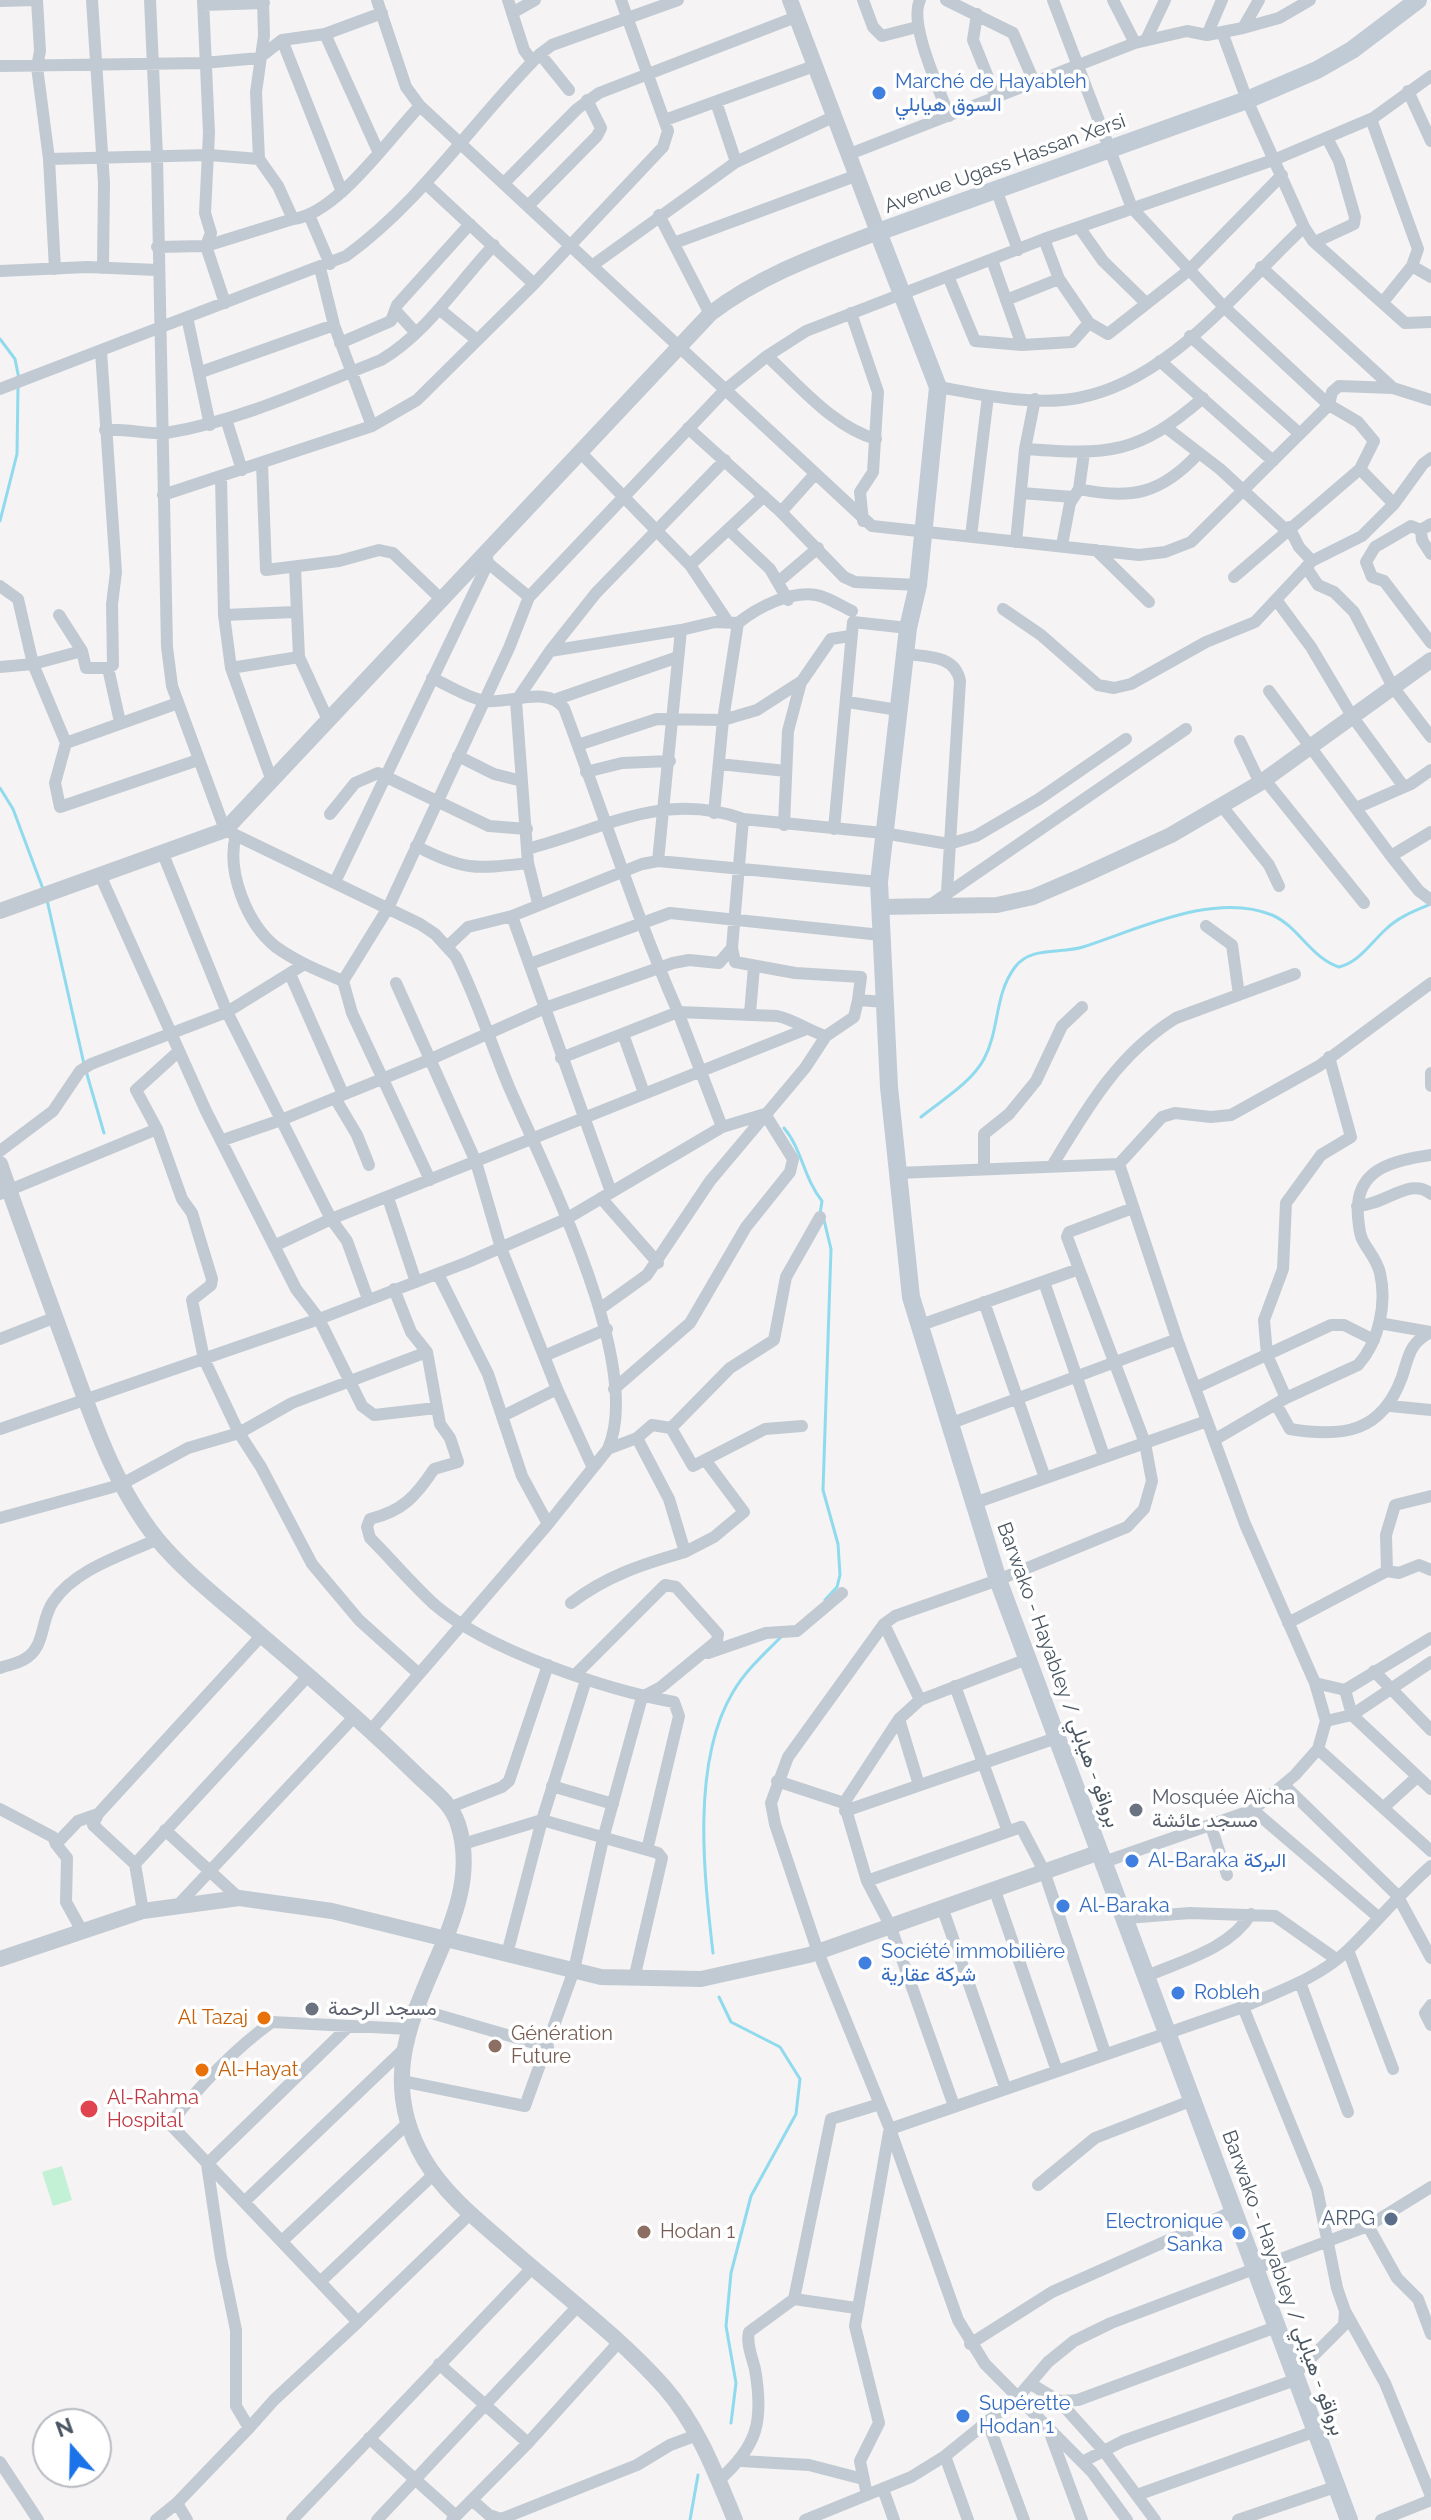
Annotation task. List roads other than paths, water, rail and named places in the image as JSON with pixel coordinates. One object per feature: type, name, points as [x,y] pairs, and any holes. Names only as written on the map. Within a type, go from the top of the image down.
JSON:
[{"type":"main road","name":"Avenue Ugass Hassan Xersi","points":[[880,907],[883,833],[908,628],[918,585],[921,530],[938,387],[878,232],[1247,100],[1317,70],[1352,50],[1418,0]]},
{"type":"main road","name":"Barwako - Hayabley / برواقو - هيابلي","points":[[880,907],[897,1173],[905,1261],[918,1326],[998,1580],[1236,2210],[1313,2432],[1349,2520]]},
{"type":"street","points":[[0,1],[37,0],[40,51],[37,67],[49,159],[55,269]]},
{"type":"street","points":[[92,0],[102,160],[103,268]]},
{"type":"street","points":[[150,0],[157,156],[160,434],[168,667],[198,760],[231,833],[231,858],[249,909],[273,945],[303,965],[343,981]]},
{"type":"street","points":[[535,0],[510,6],[524,50],[569,90]]},
{"type":"street","points":[[163,495],[372,426],[417,400],[534,284],[663,147],[668,131],[665,120],[621,0]]},
{"type":"street","points":[[0,389],[325,266],[369,239],[461,144],[536,58],[552,45],[678,0]]},
{"type":"street","points":[[0,911],[231,833],[272,781],[328,720],[441,599],[487,558],[710,314],[741,291],[790,266],[878,232],[790,0]]},
{"type":"street","points":[[863,0],[873,27],[882,36],[917,27]]},
{"type":"street","points":[[920,0],[916,7],[917,27],[949,116]]},
{"type":"street","points":[[946,0],[1013,33],[1035,84]]},
{"type":"street","points":[[1053,0],[1132,208],[1223,306],[1329,405],[1358,422],[1374,441],[1360,469],[1234,577]]},
{"type":"street","points":[[1113,0],[1140,41]]},
{"type":"street","points":[[1140,41],[1165,0]]},
{"type":"street","points":[[1207,35],[1222,0]]},
{"type":"street","points":[[1243,28],[1259,0]]},
{"type":"street","points":[[847,155],[1140,41],[1187,31],[1207,35],[1243,28],[1279,18],[1310,0]]},
{"type":"street","points":[[225,303],[206,246],[211,233],[205,213],[209,155],[203,2],[263,2],[264,36],[259,58],[259,159],[278,186],[293,219]]},
{"type":"street","points":[[0,66],[204,63],[259,58],[282,40],[325,34],[379,6],[406,87],[420,106],[863,521],[872,526],[1139,555],[1165,552],[1191,542],[1329,405],[1332,392],[1339,386],[1393,388],[1431,400]]},
{"type":"street","points":[[977,14],[973,40],[996,97]]},
{"type":"street","points":[[504,183],[587,100],[796,17]]},
{"type":"street","points":[[1222,32],[1247,100],[1304,227],[1315,242],[1405,323],[1431,322]]},
{"type":"street","points":[[325,34],[378,151]]},
{"type":"street","points":[[282,40],[342,192]]},
{"type":"street","points":[[665,120],[814,66]]},
{"type":"street","points":[[430,1180],[352,1013],[343,981],[388,908],[482,700],[509,648],[529,597],[725,390],[767,356],[806,331],[1044,239],[1276,159],[1371,119],[1431,76]]},
{"type":"street","points":[[1408,91],[1431,141]]},
{"type":"street","points":[[528,206],[597,136],[601,128],[587,100]]},
{"type":"street","points":[[716,102],[736,162]]},
{"type":"street","points":[[157,247],[206,246],[309,215],[342,192],[420,106]]},
{"type":"street","points":[[593,265],[736,162],[833,117]]},
{"type":"street","points":[[1371,119],[1418,249],[1412,266],[1383,302]]},
{"type":"street","points":[[1315,242],[1354,224],[1355,217],[1339,161],[1327,138]]},
{"type":"street","points":[[49,159],[209,155],[259,159]]},
{"type":"street","points":[[1044,239],[1059,279],[1089,323],[1108,334],[1188,271],[1282,175]]},
{"type":"street","points":[[674,243],[855,176]]},
{"type":"street","points":[[425,183],[534,284]]},
{"type":"street","points":[[996,189],[1018,250]]},
{"type":"street","points":[[309,215],[325,266],[334,325],[372,426]]},
{"type":"street","points":[[659,215],[710,314]]},
{"type":"street","points":[[340,343],[391,321],[395,310],[470,224]]},
{"type":"street","points":[[1079,227],[1103,261],[1146,303]]},
{"type":"street","points":[[938,387],[988,396],[1035,399],[1076,398],[1098,392],[1160,361],[1223,306],[1304,227]]},
{"type":"street","points":[[105,430],[139,429],[160,434],[210,425],[392,353],[439,309],[494,245]]},
{"type":"street","points":[[992,260],[1022,345]]},
{"type":"street","points":[[1412,266],[1431,277]]},
{"type":"street","points":[[1261,267],[1393,388]]},
{"type":"street","points":[[0,271],[157,270]]},
{"type":"street","points":[[948,276],[975,341],[1022,345],[1072,342],[1089,323]]},
{"type":"street","points":[[1006,300],[1059,279]]},
{"type":"street","points":[[439,309],[477,340]]},
{"type":"street","points":[[395,310],[416,333]]},
{"type":"street","points":[[851,313],[878,392],[873,472],[860,492],[863,521]]},
{"type":"street","points":[[187,317],[210,425]]},
{"type":"street","points":[[201,372],[334,325]]},
{"type":"street","points":[[1190,336],[1300,434]]},
{"type":"street","points":[[59,615],[82,651],[86,668],[108,668],[113,665],[112,604],[116,572],[101,351]]},
{"type":"street","points":[[767,356],[843,424],[861,435],[876,439]]},
{"type":"street","points":[[1160,361],[1273,461]]},
{"type":"street","points":[[971,536],[988,396]]},
{"type":"street","points":[[1025,449],[1111,452],[1168,429],[1203,398]]},
{"type":"street","points":[[1016,542],[1025,449],[1035,399]]},
{"type":"street","points":[[226,419],[242,470]]},
{"type":"street","points":[[688,428],[781,512],[818,548],[835,570],[855,582],[918,585]]},
{"type":"street","points":[[1168,429],[1288,529],[1318,585],[1334,592],[1354,612],[1393,687],[1431,737]]},
{"type":"street","points":[[581,453],[690,565],[733,622],[714,813]]},
{"type":"street","points":[[1062,545],[1084,453]]},
{"type":"street","points":[[1021,493],[1138,493],[1178,476],[1198,454]]},
{"type":"street","points":[[1003,609],[1041,635],[1098,685],[1114,688],[1131,684],[1206,642],[1255,622],[1309,564],[1362,536],[1394,504],[1423,464],[1431,458]]},
{"type":"street","points":[[538,903],[528,863],[516,701],[550,651],[596,593],[725,460]]},
{"type":"street","points":[[262,463],[266,570],[339,561],[379,550],[393,553],[441,599]]},
{"type":"street","points":[[1360,469],[1394,504]]},
{"type":"street","points":[[781,512],[815,474]]},
{"type":"street","points":[[221,477],[224,615],[231,668],[272,781]]},
{"type":"street","points":[[690,565],[764,496]]},
{"type":"street","points":[[1431,554],[1422,540],[1426,527],[1411,526],[1375,547],[1366,562],[1372,577],[1384,581],[1431,643]]},
{"type":"street","points":[[729,530],[770,569],[788,600]]},
{"type":"street","points":[[778,582],[818,548]]},
{"type":"street","points":[[1096,550],[1149,602]]},
{"type":"street","points":[[487,558],[529,597]]},
{"type":"street","points":[[335,882],[487,558]]},
{"type":"street","points":[[295,568],[299,657],[328,720]]},
{"type":"street","points":[[0,586],[18,599],[33,664],[66,743],[55,783],[57,802],[65,809],[198,760]]},
{"type":"street","points":[[550,651],[733,622],[758,607],[819,595],[852,611]]},
{"type":"street","points":[[1277,601],[1311,647],[1352,716],[1404,787]]},
{"type":"street","points":[[224,615],[295,612]]},
{"type":"street","points":[[834,829],[853,651],[850,636],[853,622],[908,628]]},
{"type":"street","points":[[658,861],[675,717],[681,630]]},
{"type":"street","points":[[784,825],[788,731],[802,681],[831,639],[850,636]]},
{"type":"street","points":[[0,667],[33,664],[82,651]]},
{"type":"street","points":[[906,654],[948,661],[959,674],[947,892]]},
{"type":"street","points":[[231,668],[299,657]]},
{"type":"street","points":[[432,678],[482,700],[516,701],[546,696],[557,699],[678,657]]},
{"type":"street","points":[[880,907],[997,905],[1033,897],[1171,835],[1263,782],[1431,660]]},
{"type":"street","points":[[108,668],[120,722]]},
{"type":"street","points":[[578,745],[639,723],[675,717],[723,720],[757,710],[802,681]]},
{"type":"street","points":[[1269,691],[1391,856],[1419,891],[1431,900]]},
{"type":"street","points":[[557,699],[578,745],[604,822],[722,1127]]},
{"type":"street","points":[[848,702],[898,710]]},
{"type":"street","points":[[66,743],[178,703]]},
{"type":"street","points":[[927,907],[1186,729]]},
{"type":"street","points":[[527,849],[604,822],[665,809],[714,813],[784,825],[883,833],[949,844],[976,836],[1039,799],[1126,739]]},
{"type":"street","points":[[1240,741],[1263,782],[1364,903]]},
{"type":"street","points":[[458,756],[494,774],[522,781]]},
{"type":"street","points":[[586,772],[622,763],[670,761]]},
{"type":"street","points":[[719,764],[786,771]]},
{"type":"street","points":[[1356,808],[1404,787],[1431,770]]},
{"type":"street","points":[[330,814],[363,777],[378,773],[499,829],[527,829]]},
{"type":"street","points":[[1221,805],[1269,865],[1279,886]]},
{"type":"street","points":[[601,1308],[647,1275],[658,1263],[710,1181],[826,1036],[854,1017],[861,977],[754,967],[735,962],[732,948],[743,819]]},
{"type":"street","points":[[1391,856],[1431,832]]},
{"type":"street","points":[[231,833],[420,924],[448,946],[463,972],[566,1219],[607,1329],[615,1424],[608,1449],[548,1524],[371,1730]]},
{"type":"street","points":[[416,846],[453,865],[475,869],[528,863]]},
{"type":"street","points":[[163,854],[227,1012],[331,1219],[347,1241],[368,1299]]},
{"type":"street","points":[[448,946],[468,927],[512,916],[538,903],[658,861],[879,882]]},
{"type":"street","points":[[100,875],[179,1051],[274,1246],[296,1289],[319,1319],[347,1381],[367,1412],[374,1415],[436,1408]]},
{"type":"street","points":[[530,964],[670,913],[881,935]]},
{"type":"street","points":[[512,916],[606,1195],[658,1263]]},
{"type":"street","points":[[1206,926],[1232,945],[1239,995]]},
{"type":"street","points":[[223,1140],[281,1120],[431,1059],[545,1008],[689,960],[719,963],[732,948]]},
{"type":"street","points":[[0,1151],[53,1111],[80,1071],[171,1031],[227,1012],[303,965]]},
{"type":"street","points":[[750,1013],[754,967]]},
{"type":"street","points":[[290,974],[369,1165]]},
{"type":"street","points":[[1052,1166],[1120,1061],[1176,1018],[1295,974]]},
{"type":"street","points":[[396,983],[476,1162],[501,1248],[557,1389],[593,1468]]},
{"type":"street","points":[[897,1173],[1119,1164],[1162,1117],[1175,1113],[1211,1117],[1231,1115],[1311,1071],[1381,1023],[1431,983]]},
{"type":"street","points":[[858,1000],[885,1002]]},
{"type":"street","points":[[984,1169],[984,1134],[1009,1114],[1036,1081],[1062,1026],[1082,1007]]},
{"type":"street","points":[[561,1058],[678,1012],[750,1013],[793,1019],[804,1030],[826,1036]]},
{"type":"street","points":[[274,1246],[331,1219],[804,1030]]},
{"type":"street","points":[[623,1034],[644,1093]]},
{"type":"street","points":[[179,1051],[136,1090],[157,1129],[182,1199],[192,1213],[212,1279],[211,1285],[192,1300],[204,1359],[239,1433],[261,1467],[312,1564],[359,1620],[419,1674]]},
{"type":"street","points":[[1329,1057],[1351,1137],[1321,1155],[1286,1203],[1283,1269],[1264,1320],[1267,1355],[1290,1429],[1324,1433],[1356,1430],[1390,1406],[1410,1347],[1431,1332]]},
{"type":"street","points":[[1431,1073],[1431,1086]]},
{"type":"street","points":[[0,1429],[319,1319],[438,1274],[566,1219],[722,1127],[765,1114]]},
{"type":"street","points":[[614,1389],[690,1323],[746,1227],[790,1172],[793,1159],[765,1114]]},
{"type":"street","points":[[5,1192],[157,1129]]},
{"type":"street","points":[[1214,1440],[1281,1401],[1358,1365],[1374,1340],[1379,1323],[1381,1275],[1362,1239],[1357,1195],[1372,1173],[1431,1155]]},
{"type":"street","points":[[0,1164],[5,1192],[120,1485],[158,1539],[204,1587],[371,1730],[451,1807],[463,1844],[458,1901],[446,1938],[414,2008],[402,2081],[407,2124],[434,2174],[470,2214],[619,2342],[666,2389],[697,2435],[735,2520]]},
{"type":"street","points":[[0,1959],[143,1911],[239,1898],[305,1905],[574,1970],[634,1979],[713,1977],[818,1952],[1044,1871],[1211,1826],[1253,1810],[1284,1785],[1318,1749],[1326,1721],[1315,1683],[1245,1524],[1177,1339],[1119,1164]]},
{"type":"street","points":[[1357,1206],[1378,1204],[1408,1188],[1422,1188],[1431,1194]]},
{"type":"street","points":[[388,1198],[416,1282]]},
{"type":"street","points":[[1127,2520],[1082,2462],[985,2364],[958,2320],[890,2129],[818,1952],[775,1824],[771,1803],[788,1757],[884,1624],[895,1616],[998,1580],[1127,1527],[1144,1509],[1152,1481],[1145,1443],[1067,1237],[1069,1232],[1133,1208]]},
{"type":"street","points":[[671,1428],[730,1368],[774,1340],[786,1277],[820,1217]]},
{"type":"street","points":[[918,1326],[1079,1269]]},
{"type":"street","points":[[438,1274],[505,1415],[522,1476],[548,1524]]},
{"type":"street","points":[[1044,1282],[1104,1456]]},
{"type":"street","points":[[394,1289],[411,1332],[427,1352],[435,1381],[436,1408],[458,1462],[434,1469],[414,1500],[391,1514],[370,1519],[367,1527],[370,1538],[435,1604],[461,1624],[580,1678],[642,1697],[674,1702],[679,1716],[647,1850]]},
{"type":"street","points":[[984,1302],[1045,1478]]},
{"type":"street","points":[[0,1339],[56,1317]]},
{"type":"street","points":[[1195,1388],[1338,1323],[1374,1340]]},
{"type":"street","points":[[1379,1323],[1431,1332]]},
{"type":"street","points":[[544,1356],[607,1329]]},
{"type":"street","points":[[949,1424],[1177,1339]]},
{"type":"street","points":[[0,1518],[120,1485],[188,1448],[239,1433],[292,1403],[427,1352]]},
{"type":"street","points":[[505,1415],[557,1389]]},
{"type":"street","points":[[1390,1406],[1431,1410]]},
{"type":"street","points":[[972,1504],[1207,1421]]},
{"type":"street","points":[[608,1449],[637,1438],[652,1425],[671,1428]]},
{"type":"street","points":[[671,1428],[693,1466],[765,1429],[802,1426]]},
{"type":"street","points":[[637,1438],[669,1499],[685,1552]]},
{"type":"street","points":[[571,1603],[588,1589],[630,1568],[685,1552],[714,1537],[744,1512],[706,1461]]},
{"type":"street","points":[[1387,1571],[1386,1535],[1395,1505],[1431,1496]]},
{"type":"street","points":[[0,1668],[26,1659],[42,1639],[45,1617],[53,1601],[67,1587],[84,1574],[158,1539]]},
{"type":"street","points":[[1288,1623],[1387,1571],[1399,1573],[1419,1565],[1431,1570]]},
{"type":"street","points":[[402,2081],[525,2106],[574,1970],[603,1839],[642,1697],[661,1687],[717,1641],[718,1634],[671,1584],[665,1585],[580,1678],[507,1954]]},
{"type":"street","points":[[701,1655],[766,1633],[797,1631],[842,1593]]},
{"type":"street","points":[[884,1624],[920,1700]]},
{"type":"street","points":[[143,1911],[135,1864],[95,1831],[93,1825],[98,1814],[262,1635]]},
{"type":"street","points":[[1315,1683],[1345,1690],[1374,1671],[1403,1658],[1431,1638]]},
{"type":"street","points":[[954,2106],[890,1925],[867,1881],[844,1807],[899,1719],[920,1700],[1030,1658]]},
{"type":"street","points":[[1326,1721],[1352,1715],[1431,1662]]},
{"type":"street","points":[[451,1807],[502,1787],[509,1781],[548,1665]]},
{"type":"street","points":[[1374,1671],[1431,1730]]},
{"type":"street","points":[[135,1864],[308,1676]]},
{"type":"street","points":[[955,1686],[985,1761],[1007,1829]]},
{"type":"street","points":[[1345,1690],[1352,1715],[1431,1789]]},
{"type":"street","points":[[179,1904],[354,1717]]},
{"type":"street","points":[[899,1719],[919,1785]]},
{"type":"street","points":[[777,1781],[844,1807],[1056,1738]]},
{"type":"street","points":[[1318,1749],[1431,1851]]},
{"type":"street","points":[[1384,1807],[1417,1777]]},
{"type":"street","points":[[1284,1785],[1397,1895],[1431,1958]]},
{"type":"street","points":[[552,1786],[613,1804]]},
{"type":"street","points":[[0,1809],[53,1837],[67,1858],[66,1902],[82,1931]]},
{"type":"street","points":[[1253,1810],[1377,1916]]},
{"type":"street","points":[[56,1844],[78,1821],[98,1814]]},
{"type":"street","points":[[463,1844],[542,1820],[658,1853],[664,1863],[634,1979]]},
{"type":"street","points":[[1211,1826],[1227,1875]]},
{"type":"street","points":[[867,1881],[1007,1829],[1021,1827],[1044,1871],[1105,2053]]},
{"type":"street","points":[[165,1830],[239,1898]]},
{"type":"street","points":[[890,2129],[1005,2087],[1168,2034],[1300,1982],[1348,1950],[1397,1895],[1431,1866]]},
{"type":"street","points":[[994,1888],[1057,2071]]},
{"type":"street","points":[[942,1907],[1005,2087]]},
{"type":"street","points":[[1127,1918],[1162,1914],[1275,1916],[1336,1959]]},
{"type":"street","points":[[1147,1976],[1225,1941],[1242,1928],[1251,1914]]},
{"type":"street","points":[[1348,1950],[1393,2069]]},
{"type":"street","points":[[1300,1982],[1348,2112]]},
{"type":"street","points":[[1431,2005],[1425,2013],[1431,2025]]},
{"type":"street","points":[[1243,2007],[1317,2189],[1337,2288],[1345,2311],[1385,2383],[1431,2498],[1381,2520]]},
{"type":"street","points":[[414,2008],[548,2047]]},
{"type":"street","points":[[358,2322],[170,2124],[197,2087],[237,2049],[277,2021],[349,2026],[408,2037]]},
{"type":"street","points":[[207,2164],[349,2026]]},
{"type":"street","points":[[244,2202],[399,2057],[408,2037]]},
{"type":"street","points":[[1038,2185],[1075,2151],[1095,2138],[1193,2100]]},
{"type":"street","points":[[718,2481],[751,2448],[757,2412],[755,2370],[747,2336],[794,2299],[831,2119],[880,2104]]},
{"type":"street","points":[[282,2241],[407,2124]]},
{"type":"street","points":[[867,2495],[862,2455],[879,2423],[856,2340],[856,2308],[890,2129]]},
{"type":"street","points":[[207,2164],[236,2330],[236,2406],[249,2428]]},
{"type":"street","points":[[320,2282],[434,2174]]},
{"type":"street","points":[[805,2520],[883,2489],[945,2456],[1019,2396],[1048,2362],[1074,2341],[1111,2323],[1368,2226],[1431,2187]]},
{"type":"street","points":[[970,2344],[1052,2292],[1236,2210]]},
{"type":"street","points":[[156,2520],[177,2503],[274,2400],[470,2214]]},
{"type":"street","points":[[1368,2226],[1397,2278],[1418,2299],[1431,2334]]},
{"type":"street","points":[[292,2520],[532,2268]]},
{"type":"street","points":[[794,2299],[856,2308]]},
{"type":"street","points":[[377,2520],[578,2306]]},
{"type":"street","points":[[1082,2462],[1103,2450],[1294,2378],[1344,2325],[1345,2311]]},
{"type":"street","points":[[1059,2401],[1078,2400],[1276,2327]]},
{"type":"street","points":[[369,2438],[454,2518],[528,2443],[619,2342]]},
{"type":"street","points":[[439,2364],[528,2443]]},
{"type":"street","points":[[1031,2384],[1059,2401],[1103,2450],[1155,2520]]},
{"type":"street","points":[[988,2423],[1024,2520]]},
{"type":"street","points":[[1137,2495],[1313,2432]]},
{"type":"street","points":[[1050,2433],[1082,2520]]},
{"type":"street","points":[[472,2500],[489,2515],[501,2519],[637,2465],[670,2445],[697,2435]]},
{"type":"street","points":[[945,2456],[968,2520]]},
{"type":"street","points":[[741,2461],[809,2465],[863,2479]]},
{"type":"street","points":[[0,2462],[38,2520]]},
{"type":"street","points":[[1238,2520],[1335,2487]]},
{"type":"street","points":[[883,2489],[894,2520]]},
{"type":"street","points":[[177,2503],[187,2520]]},
{"type":"waterway","points":[[0,339],[15,359],[19,379]]},
{"type":"waterway","points":[[0,521],[17,454],[18,387]]},
{"type":"waterway","points":[[0,788],[13,809],[43,889]]},
{"type":"waterway","points":[[47,900],[84,1064]]},
{"type":"waterway","points":[[921,1117],[956,1091],[978,1068],[989,1048],[1008,978],[1015,967],[1029,956],[1083,947],[1176,916],[1226,907],[1272,915],[1290,926],[1320,957],[1339,967],[1358,957],[1395,921],[1431,904]]},
{"type":"waterway","points":[[86,1071],[104,1133]]},
{"type":"waterway","points":[[784,1128],[822,1201],[820,1214]]},
{"type":"waterway","points":[[824,1220],[831,1249],[823,1490],[838,1544],[840,1575],[837,1587],[825,1600]]},
{"type":"waterway","points":[[713,1953],[704,1855],[706,1785],[711,1751],[733,1692],[782,1636]]},
{"type":"waterway","points":[[719,1997],[731,2022],[780,2047],[800,2079],[796,2114],[751,2196],[731,2273],[726,2326],[736,2383],[731,2423]]},
{"type":"waterway","points":[[690,2520],[698,2475]]},
{"type":"place","name":"Marché de Hayableh السوق هيابلي","points":[[879,93]]},
{"type":"place","name":"Mosquée Aïcha مسجد عائشة","points":[[1136,1810]]},
{"type":"place","name":"Al-Baraka البركة","points":[[1132,1861]]},
{"type":"place","name":"Al-Baraka","points":[[1063,1906]]},
{"type":"place","name":"Société immobilière شركة عقارية","points":[[865,1963]]},
{"type":"place","name":"Robleh","points":[[1178,1993]]},
{"type":"place","name":"مسجد الرحمة","points":[[312,2009]]},
{"type":"place","name":"Al Tazaj","points":[[264,2018]]},
{"type":"place","name":"Génération Future","points":[[495,2046]]},
{"type":"place","name":"Al-Hayat","points":[[202,2070]]},
{"type":"place","name":"Al-Rahma Hospital","points":[[89,2109]]},
{"type":"place","name":"ARPG","points":[[1391,2219]]},
{"type":"place","name":"Hodan 1","points":[[644,2232]]},
{"type":"place","name":"Electronique Sanka","points":[[1239,2233]]},
{"type":"place","name":"Supérette Hodan 1","points":[[963,2416]]}]
